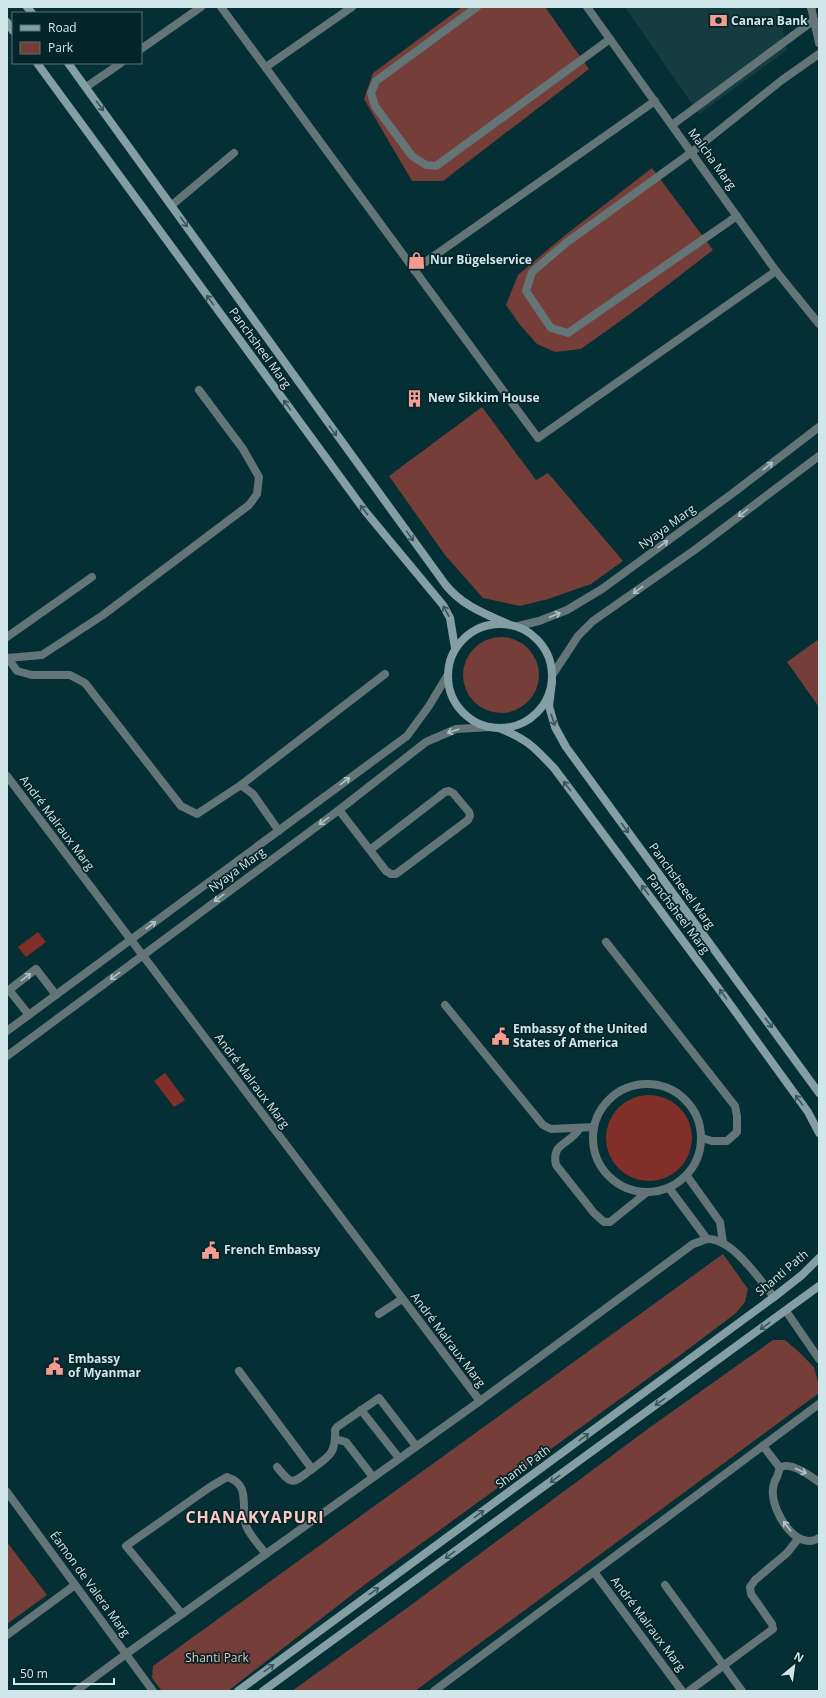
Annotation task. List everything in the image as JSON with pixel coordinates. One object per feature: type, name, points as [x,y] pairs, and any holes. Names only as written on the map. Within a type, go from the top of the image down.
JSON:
[{"type":"main road","name":"Panchsheel Marg","points":[[37,64],[365,511],[443,605],[450,618],[455,648]]},
{"type":"main road","name":"Panchsheel Marg","points":[[69,64],[450,591],[468,606],[508,624]]},
{"type":"main road","points":[[488,624],[508,624],[518,626],[532,634],[543,645],[550,659],[552,678],[548,697],[540,710],[528,720],[514,726],[495,728],[474,721],[460,710],[451,694],[448,676],[449,661],[455,648],[469,633],[488,624]]},
{"type":"main road","name":"Panchsheeel Marg","points":[[552,678],[549,706],[555,727],[566,748],[819,1094]]},
{"type":"main road","name":"Panchsheel Marg","points":[[495,728],[515,734],[531,743],[554,768],[724,996],[808,1112],[819,1133]]},
{"type":"main road","name":"Shanti Path","points":[[238,1691],[774,1297],[802,1275],[819,1258]]},
{"type":"main road","points":[[263,1691],[819,1286]]},
{"type":"street","points":[[142,48],[201,7]]},
{"type":"street","points":[[221,7],[538,438],[776,271]]},
{"type":"street","points":[[266,67],[352,7]]},
{"type":"street","points":[[477,7],[376,81],[371,93],[375,106],[412,156],[426,165],[436,166],[610,39]]},
{"type":"street","name":"Malcha Marg","points":[[587,7],[776,271],[819,324]]},
{"type":"street","points":[[811,7],[819,43]]},
{"type":"street","points":[[672,125],[814,20]]},
{"type":"street","points":[[737,216],[568,333],[551,328],[537,310],[526,291],[532,272],[566,243],[692,152],[782,80],[819,54]]},
{"type":"street","points":[[86,87],[120,64]]},
{"type":"street","points":[[414,270],[655,101]]},
{"type":"street","points":[[172,205],[234,153]]},
{"type":"street","points":[[199,390],[243,449],[259,477],[257,494],[249,505],[104,615],[42,655],[7,658],[16,671],[32,675],[70,675],[85,684],[180,806],[198,814],[241,785],[385,674]]},
{"type":"street","name":"Nyaya Marg","points":[[518,626],[539,621],[567,610],[602,589],[733,493],[819,427]]},
{"type":"street","points":[[552,678],[578,636],[597,618],[696,549],[819,456]]},
{"type":"street","points":[[7,637],[92,577]]},
{"type":"street","name":"Nyaya Marg","points":[[7,1031],[406,736],[429,706],[448,676]]},
{"type":"street","name":"Nyaya Marg","points":[[7,1056],[339,810],[426,742],[456,729],[495,728]]},
{"type":"street","name":"André Malraux Marg","points":[[7,776],[480,1401]]},
{"type":"street","points":[[241,785],[253,794],[279,831]]},
{"type":"street","points":[[339,810],[386,871],[391,874],[396,874],[468,820],[470,816],[469,812],[453,793],[448,791],[445,792],[370,850]]},
{"type":"street","points":[[606,942],[735,1106],[737,1116],[737,1132],[727,1141],[712,1141],[702,1138]]},
{"type":"street","points":[[29,1015],[9,990],[36,969],[56,995]]},
{"type":"street","points":[[445,1005],[543,1125],[550,1129],[579,1129],[594,1127]]},
{"type":"street","points":[[642,1084],[660,1085],[677,1092],[691,1105],[699,1121],[702,1138],[700,1155],[692,1171],[679,1183],[669,1188],[646,1193],[629,1190],[614,1181],[602,1169],[594,1152],[594,1127],[598,1115],[608,1099],[623,1089],[642,1084]]},
{"type":"street","points":[[579,1129],[576,1134],[558,1148],[554,1156],[556,1165],[594,1213],[604,1222],[610,1222],[646,1193]]},
{"type":"street","points":[[687,1176],[720,1222],[723,1243]]},
{"type":"street","points":[[669,1188],[707,1239]]},
{"type":"street","points":[[76,1691],[480,1401],[694,1244],[707,1239],[723,1243],[741,1257],[774,1297]]},
{"type":"street","points":[[379,1314],[402,1299]]},
{"type":"street","points":[[786,1311],[819,1359]]},
{"type":"street","points":[[238,1371],[312,1469]]},
{"type":"street","points":[[277,1467],[287,1480],[291,1482],[295,1481],[324,1460],[334,1449],[336,1427],[379,1398],[416,1446]]},
{"type":"street","points":[[434,1691],[819,1404]]},
{"type":"street","points":[[361,1410],[399,1458]]},
{"type":"street","points":[[335,1439],[346,1442],[373,1477]]},
{"type":"street","points":[[762,1446],[780,1468]]},
{"type":"street","points":[[780,1468],[788,1466],[797,1469],[810,1475],[819,1482]]},
{"type":"street","points":[[780,1468],[775,1480],[773,1495],[782,1518],[798,1539],[807,1542],[814,1541],[819,1538]]},
{"type":"street","points":[[182,1614],[126,1546],[210,1487],[227,1477],[236,1480],[241,1486],[247,1528],[266,1554]]},
{"type":"street","name":"Éamon de Valera Marg","points":[[7,1492],[153,1691]]},
{"type":"street","points":[[688,1691],[773,1630],[772,1624],[751,1594],[750,1587],[755,1580],[787,1553],[798,1539]]},
{"type":"street","name":"André Malraux Marg","points":[[594,1572],[682,1691]]},
{"type":"street","points":[[7,1635],[75,1585]]},
{"type":"street","points":[[665,1585],[742,1691]]},
{"type":"shaded area","points":[[625,7],[779,7],[787,50],[699,114]]},
{"type":"shaded area","points":[[38,932],[46,942],[26,957],[18,947]]},
{"type":"shaded area","points":[[165,1073],[185,1100],[174,1107],[154,1081]]},
{"type":"shaded area","points":[[649,1095],[657,1096],[673,1102],[685,1114],[691,1130],[691,1146],[685,1162],[673,1174],[657,1180],[649,1181],[641,1180],[625,1174],[613,1162],[607,1146],[606,1138],[607,1130],[613,1114],[625,1102],[641,1096]]},
{"type":"green space","points":[[462,7],[545,7],[589,69],[443,181],[412,181],[364,99],[373,73]]},
{"type":"green space","points":[[652,168],[713,250],[630,314],[581,349],[555,352],[537,344],[520,325],[506,305],[518,275],[564,236]]},
{"type":"green space","points":[[482,407],[536,480],[548,473],[623,561],[591,584],[548,599],[520,606],[483,598],[445,555],[389,476]]},
{"type":"green space","points":[[501,637],[516,640],[528,648],[536,660],[539,675],[536,690],[528,702],[516,710],[501,713],[486,710],[474,702],[466,690],[463,675],[466,660],[474,648],[486,640]]},
{"type":"green space","points":[[819,639],[819,707],[787,662]]},
{"type":"green space","name":"Shanti Park","points":[[723,1254],[748,1289],[745,1302],[736,1313],[367,1583],[228,1691],[162,1691],[152,1678],[153,1666]]},
{"type":"green space","points":[[773,1340],[785,1340],[814,1367],[819,1386],[819,1393],[415,1691],[292,1691],[411,1605],[649,1428]]},
{"type":"green space","points":[[7,1542],[47,1595],[7,1624]]},
{"type":"place","name":"Canara Bank","points":[[718,21]]},
{"type":"place","name":"Nur Bügelservice","points":[[417,260]]},
{"type":"place","name":"New Sikkim House","points":[[415,398]]},
{"type":"place","name":"Embassy of the United States of America","points":[[500,1036]]},
{"type":"place","name":"French Embassy","points":[[211,1250]]},
{"type":"place","name":"Embassy of Myanmar","points":[[55,1366]]},
{"type":"district","name":"CHANAKYAPURI","points":[[255,1517]]}]
